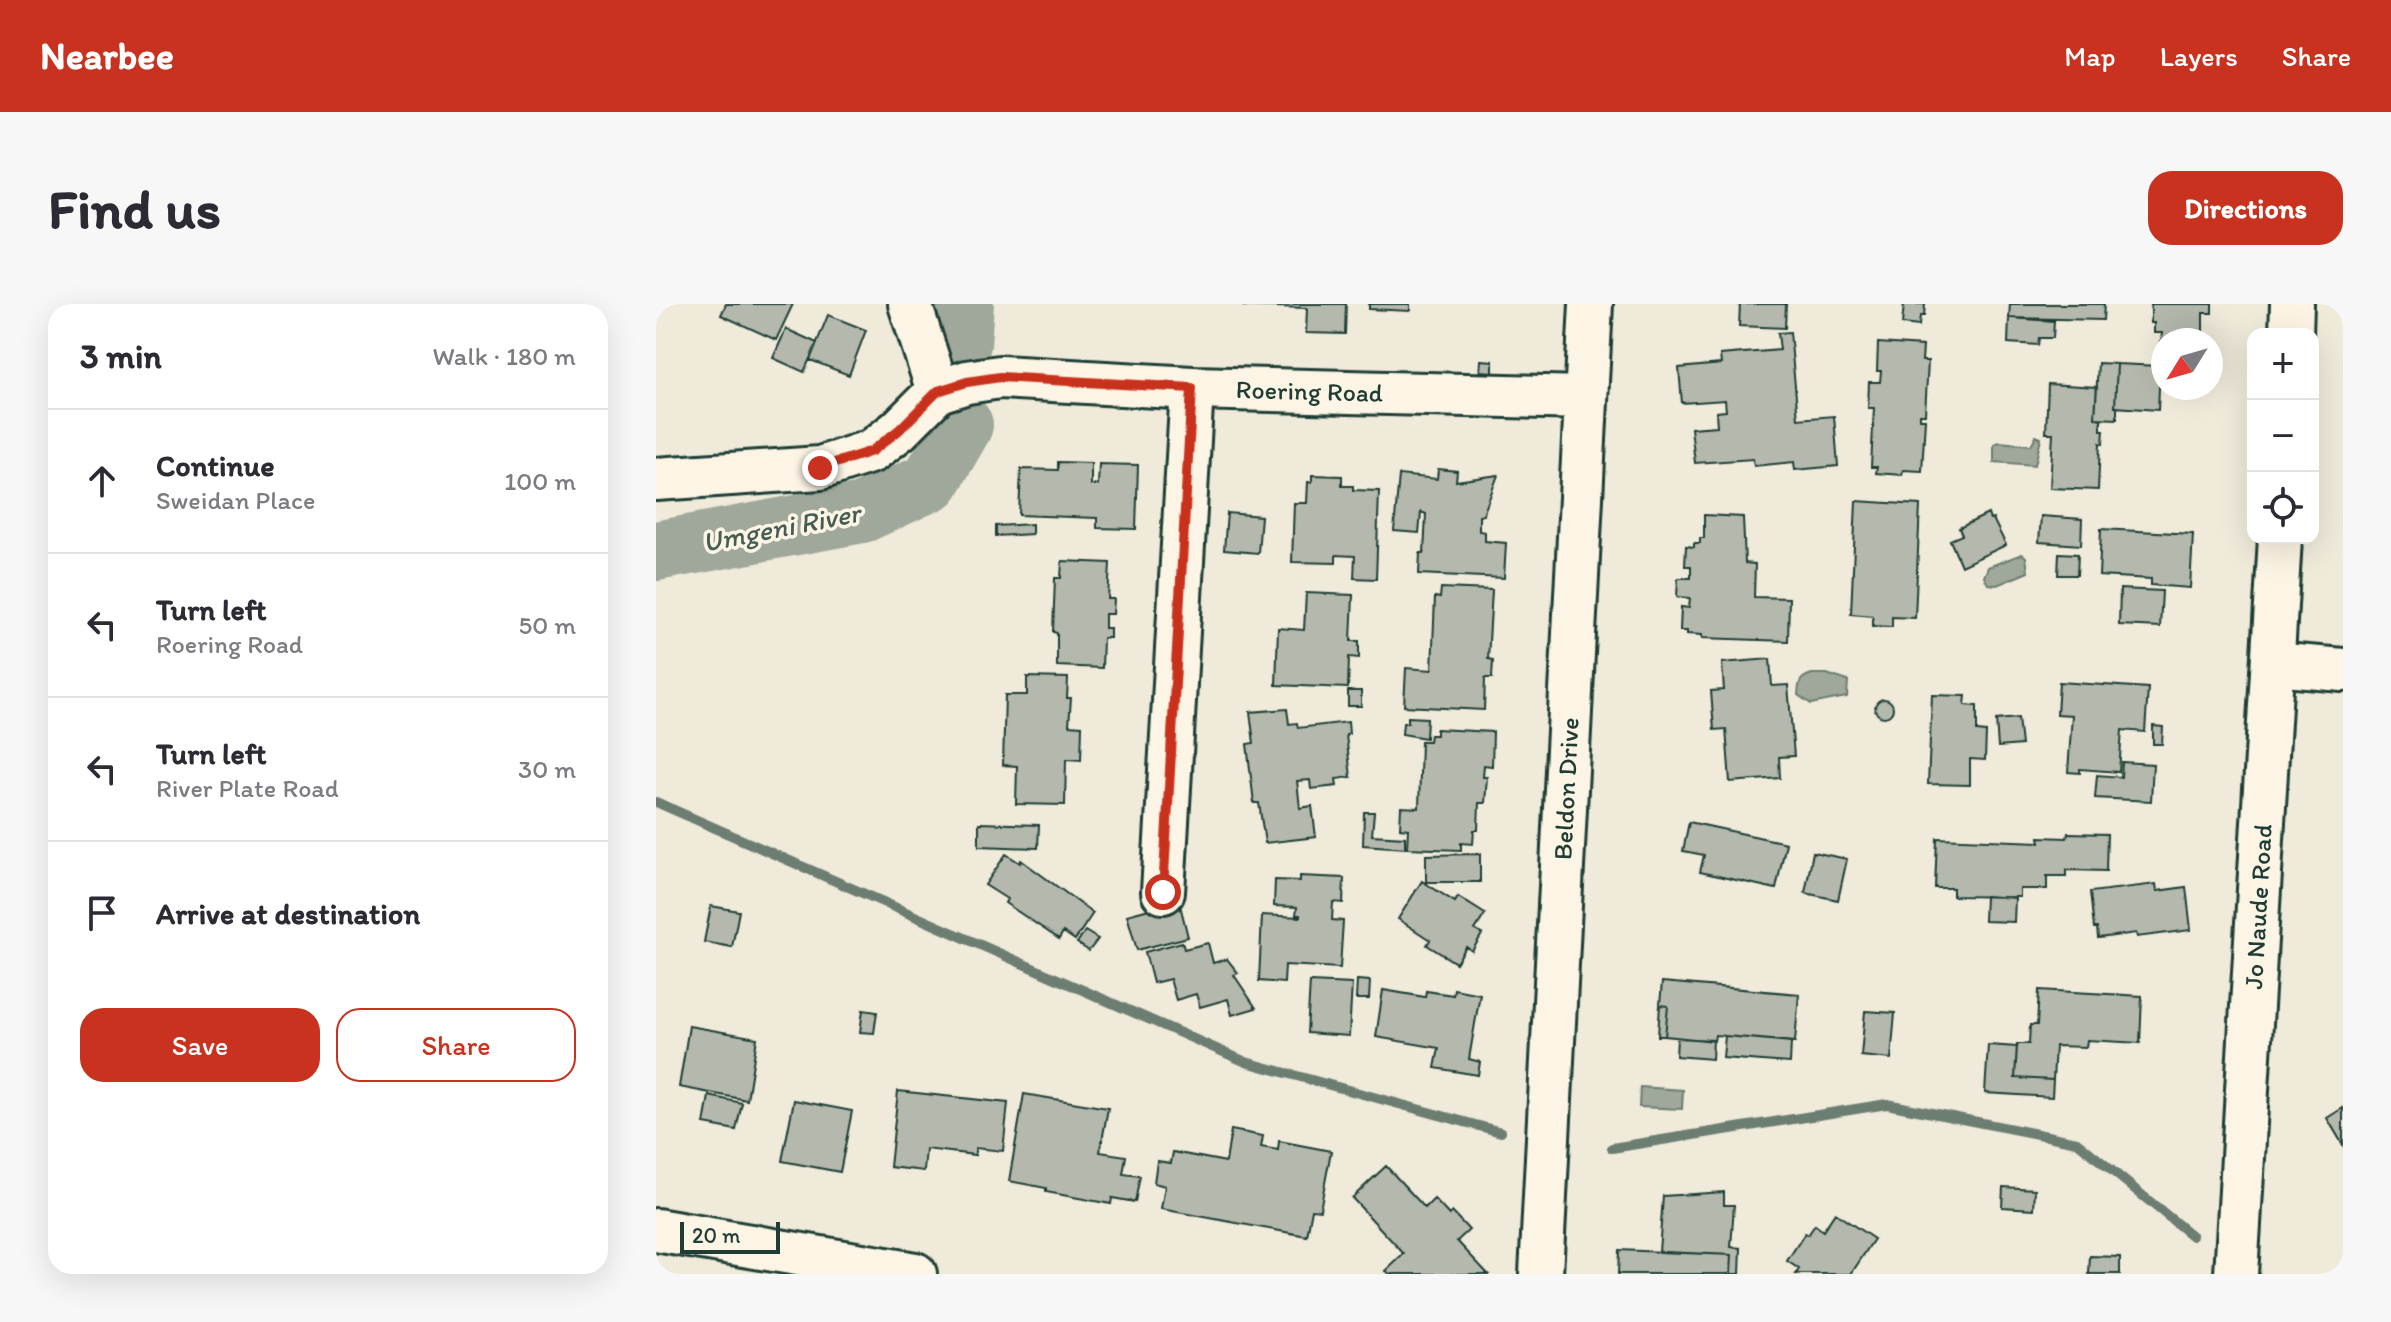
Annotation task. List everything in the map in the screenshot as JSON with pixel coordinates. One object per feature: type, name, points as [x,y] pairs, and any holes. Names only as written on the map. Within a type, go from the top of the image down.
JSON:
[{"type":"street","points":[[656,479],[820,468],[872,451],[899,430],[938,391],[910,304]]},
{"type":"street","name":"Beldon Drive","points":[[1541,1274],[1591,304]]},
{"type":"street","points":[[2291,328],[2292,304]]},
{"type":"street","name":"Roering Road","points":[[938,391],[1000,377],[1192,388],[1585,398]]},
{"type":"street","points":[[1163,892],[1192,388]]},
{"type":"street","name":"Jo Naude Road","points":[[2236,1274],[2280,544]]},
{"type":"street","points":[[2273,664],[2343,670]]},
{"type":"street","points":[[656,1230],[915,1274]]},
{"type":"shaded area","points":[[2036,436],[2041,438],[2035,465],[1994,462],[1994,444],[2031,445]]},
{"type":"shaded area","points":[[2022,554],[2026,557],[2028,572],[1997,585],[1988,584],[1984,577],[1988,567]]},
{"type":"shaded area","points":[[1812,674],[1827,674],[1848,681],[1847,697],[1811,704],[1798,695],[1800,681]]},
{"type":"shaded area","points":[[1640,1087],[1683,1090],[1682,1109],[1639,1107]]},
{"type":"building","points":[[726,304],[793,304],[776,340],[721,315]]},
{"type":"building","points":[[1243,304],[1346,304],[1345,334],[1306,333],[1307,308]]},
{"type":"building","points":[[1369,304],[1410,304],[1410,311],[1369,309]]},
{"type":"building","points":[[1740,304],[1786,304],[1785,328],[1739,326]]},
{"type":"building","points":[[1904,304],[1925,304],[1919,326],[1902,324]]},
{"type":"building","points":[[2010,304],[2104,304],[2103,320],[2009,318]]},
{"type":"building","points":[[2151,304],[2212,304],[2212,313],[2203,313],[2203,328],[2154,328],[2154,323],[2151,323]]},
{"type":"building","points":[[828,315],[866,330],[849,375],[810,360]]},
{"type":"building","points":[[2009,318],[2054,321],[2053,338],[2039,338],[2038,345],[2008,343]]},
{"type":"building","points":[[786,329],[817,343],[804,372],[773,358]]},
{"type":"building","points":[[1790,332],[1798,419],[1834,416],[1838,466],[1795,470],[1794,462],[1754,466],[1753,459],[1695,463],[1691,428],[1717,426],[1716,412],[1726,411],[1725,400],[1682,403],[1679,368],[1721,364],[1720,355],[1780,350],[1778,333]]},
{"type":"building","points":[[1878,343],[1923,346],[1922,361],[1928,361],[1925,414],[1920,414],[1920,419],[1925,419],[1922,471],[1903,470],[1902,475],[1876,473],[1877,467],[1871,467],[1874,408],[1868,408],[1869,382],[1880,382],[1881,371],[1877,371]]},
{"type":"building","points":[[1481,360],[1493,361],[1493,372],[1480,371]]},
{"type":"building","points":[[2098,363],[2117,364],[2117,419],[2095,418]]},
{"type":"building","points":[[2117,364],[2151,366],[2151,400],[2158,400],[2158,410],[2115,407]]},
{"type":"building","points":[[2048,384],[2097,387],[2095,418],[2101,419],[2101,430],[2104,430],[2103,444],[2100,443],[2098,490],[2050,488],[2053,433],[2046,433]]},
{"type":"building","points":[[1058,462],[1091,463],[1091,485],[1098,485],[1099,464],[1138,465],[1136,529],[1097,528],[1097,518],[1019,515],[1021,469],[1058,470]]},
{"type":"building","points":[[1438,469],[1457,471],[1456,481],[1498,475],[1483,515],[1479,516],[1479,531],[1485,532],[1485,541],[1506,543],[1504,578],[1419,574],[1420,553],[1424,553],[1426,514],[1421,512],[1419,533],[1394,531],[1399,475],[1437,479]]},
{"type":"building","points":[[1312,475],[1342,476],[1342,486],[1353,486],[1353,490],[1379,491],[1376,579],[1354,578],[1355,556],[1336,555],[1336,563],[1292,562],[1294,503],[1307,503],[1308,482],[1312,482]]},
{"type":"building","points":[[1856,501],[1920,505],[1915,618],[1892,617],[1892,627],[1873,626],[1873,616],[1851,614]]},
{"type":"building","points":[[1227,513],[1261,516],[1258,553],[1224,550]]},
{"type":"building","points":[[1988,514],[2006,545],[1961,566],[1950,540],[1962,535],[1959,528]]},
{"type":"building","points":[[1704,515],[1743,517],[1745,563],[1755,564],[1754,597],[1789,598],[1788,641],[1702,638],[1702,635],[1680,631],[1681,607],[1689,608],[1690,598],[1677,597],[1678,578],[1691,578],[1691,566],[1685,566],[1686,546],[1694,547],[1694,543],[1700,543],[1700,538],[1704,538]]},
{"type":"building","points":[[2041,516],[2082,519],[2081,545],[2039,542]]},
{"type":"building","points":[[1032,524],[1032,534],[996,536],[996,526]]},
{"type":"building","points":[[2101,529],[2193,534],[2190,588],[2151,585],[2151,579],[2099,576]]},
{"type":"building","points":[[2059,553],[2078,554],[2077,575],[2058,575]]},
{"type":"building","points":[[1062,561],[1110,563],[1108,599],[1114,599],[1113,614],[1105,614],[1105,628],[1110,628],[1110,638],[1103,638],[1102,668],[1057,666],[1057,633],[1053,632],[1055,578],[1061,578]]},
{"type":"building","points":[[1441,588],[1492,590],[1488,659],[1493,660],[1492,678],[1485,678],[1484,710],[1404,706],[1406,668],[1432,670],[1435,597],[1440,598]]},
{"type":"building","points":[[2120,589],[2162,591],[2160,627],[2119,625]]},
{"type":"building","points":[[1306,593],[1353,595],[1351,641],[1359,641],[1359,658],[1349,657],[1348,688],[1276,685],[1278,628],[1304,630]]},
{"type":"building","points":[[1770,659],[1772,686],[1788,685],[1794,756],[1779,757],[1780,778],[1730,782],[1726,729],[1714,730],[1711,691],[1724,690],[1722,663]]},
{"type":"building","points":[[1027,677],[1068,678],[1067,698],[1071,698],[1069,725],[1082,726],[1081,760],[1066,759],[1065,805],[1016,804],[1017,766],[1003,765],[1005,695],[1027,695]]},
{"type":"building","points":[[2059,682],[2148,688],[2145,732],[2122,730],[2119,772],[2080,769],[2080,773],[2068,772],[2072,715],[2057,714]]},
{"type":"building","points":[[1348,691],[1361,691],[1361,706],[1348,706]]},
{"type":"building","points":[[1932,695],[1966,696],[1965,705],[1977,706],[1977,731],[1986,732],[1985,760],[1970,759],[1970,785],[1928,784]]},
{"type":"building","points":[[1884,699],[1893,708],[1884,717],[1875,708]]},
{"type":"building","points":[[1287,709],[1289,724],[1297,723],[1298,728],[1348,722],[1349,734],[1346,735],[1351,777],[1336,779],[1337,786],[1311,789],[1310,780],[1297,781],[1300,808],[1312,806],[1316,837],[1265,843],[1259,803],[1254,803],[1247,744],[1254,743],[1250,712]]},
{"type":"building","points":[[1408,717],[1427,718],[1426,738],[1402,734],[1403,723],[1408,723]]},
{"type":"building","points":[[2018,718],[2021,745],[1998,747],[1996,720]]},
{"type":"building","points":[[2153,726],[2163,727],[2162,744],[2153,744]]},
{"type":"building","points":[[1436,729],[1493,732],[1492,766],[1484,765],[1483,777],[1487,777],[1485,803],[1479,803],[1478,830],[1474,830],[1473,844],[1461,843],[1461,850],[1407,848],[1408,829],[1400,828],[1401,807],[1419,808],[1421,741],[1429,741],[1430,735],[1436,735]]},
{"type":"building","points":[[2122,762],[2153,764],[2151,801],[2095,798],[2097,775],[2121,777]]},
{"type":"building","points":[[1364,812],[1374,812],[1372,835],[1405,837],[1405,848],[1363,845]]},
{"type":"building","points":[[1689,822],[1786,843],[1776,889],[1700,872],[1704,855],[1683,851]]},
{"type":"building","points":[[979,823],[1039,825],[1038,848],[979,846]]},
{"type":"building","points":[[2068,833],[2107,834],[2106,871],[2066,870],[2066,876],[2047,876],[2047,889],[2020,889],[2020,897],[1953,896],[1953,888],[1935,888],[1937,838],[2040,842],[2039,837],[2067,838]]},
{"type":"building","points":[[1813,852],[1847,859],[1838,900],[1805,893]]},
{"type":"building","points":[[1006,854],[1020,863],[1021,860],[1093,913],[1075,940],[1063,932],[1059,939],[1005,903],[1007,899],[985,885]]},
{"type":"building","points":[[1480,854],[1480,882],[1426,882],[1426,855]]},
{"type":"building","points":[[1300,876],[1344,878],[1343,903],[1333,902],[1332,920],[1343,921],[1340,968],[1285,965],[1284,983],[1259,981],[1262,915],[1300,917],[1296,915],[1297,907],[1274,906],[1275,880],[1300,881]]},
{"type":"building","points":[[1422,881],[1455,902],[1458,897],[1485,914],[1475,930],[1482,934],[1472,951],[1466,947],[1456,963],[1427,945],[1430,940],[1398,919]]},
{"type":"building","points":[[2156,884],[2157,891],[2186,887],[2191,930],[2098,938],[2090,892]]},
{"type":"building","points":[[1985,896],[2015,898],[2014,922],[1984,921]]},
{"type":"building","points":[[1179,901],[1188,937],[1137,950],[1127,915]]},
{"type":"building","points":[[711,906],[739,911],[732,947],[704,942]]},
{"type":"building","points":[[1085,931],[1098,939],[1089,951],[1077,943]]},
{"type":"building","points":[[1182,942],[1184,949],[1208,943],[1213,963],[1227,959],[1256,1008],[1232,1015],[1228,999],[1200,1007],[1196,994],[1176,1000],[1170,979],[1153,983],[1145,952]]},
{"type":"building","points":[[1357,980],[1370,981],[1369,999],[1356,999]]},
{"type":"building","points":[[1310,982],[1352,984],[1349,1036],[1307,1033]]},
{"type":"building","points":[[1662,982],[1799,994],[1795,1042],[1715,1035],[1714,1041],[1665,1036],[1668,1006],[1660,1005]]},
{"type":"building","points":[[1454,989],[1480,994],[1469,1059],[1480,1062],[1478,1075],[1435,1068],[1439,1048],[1376,1037],[1383,990],[1425,997],[1426,991],[1453,995]]},
{"type":"building","points":[[2039,990],[2142,996],[2140,1043],[2087,1040],[2086,1047],[2055,1046],[2053,1080],[2015,1078],[2017,1044],[2029,1044],[2030,1025],[2037,1025]]},
{"type":"building","points":[[1660,1005],[1668,1006],[1665,1036],[1658,1036]]},
{"type":"building","points":[[863,1010],[877,1012],[874,1033],[860,1032]]},
{"type":"building","points":[[1865,1011],[1895,1013],[1891,1059],[1861,1056]]},
{"type":"building","points":[[689,1026],[757,1038],[747,1100],[679,1087]]},
{"type":"building","points":[[1725,1036],[1791,1042],[1790,1063],[1723,1058]]},
{"type":"building","points":[[1677,1038],[1713,1040],[1712,1059],[1676,1056]]},
{"type":"building","points":[[1988,1045],[2017,1047],[2015,1078],[2053,1080],[2052,1097],[1985,1093]]},
{"type":"building","points":[[898,1091],[1008,1103],[1003,1151],[975,1148],[975,1155],[926,1149],[924,1171],[890,1167]]},
{"type":"building","points":[[1024,1094],[1108,1108],[1100,1152],[1126,1156],[1123,1174],[1140,1176],[1135,1202],[1112,1198],[1111,1204],[1046,1192],[1046,1188],[1009,1181]]},
{"type":"building","points":[[709,1096],[742,1103],[736,1130],[704,1124]]},
{"type":"building","points":[[794,1100],[852,1111],[840,1172],[782,1161]]},
{"type":"building","points":[[2343,1108],[2343,1145],[2327,1118]]},
{"type":"building","points":[[1231,1130],[1263,1136],[1261,1147],[1278,1150],[1279,1141],[1331,1151],[1320,1210],[1312,1209],[1307,1236],[1161,1209],[1165,1186],[1154,1183],[1157,1161],[1171,1163],[1173,1152],[1226,1162]]},
{"type":"building","points":[[1386,1166],[1425,1208],[1434,1199],[1469,1230],[1457,1241],[1488,1274],[1390,1274],[1386,1271],[1404,1254],[1352,1198]]},
{"type":"building","points":[[2003,1187],[2035,1189],[2034,1209],[2002,1207]]},
{"type":"building","points":[[1724,1192],[1724,1205],[1734,1205],[1731,1247],[1741,1248],[1740,1274],[1731,1274],[1732,1255],[1659,1252],[1663,1196]]},
{"type":"building","points":[[1835,1213],[1874,1239],[1851,1274],[1796,1274],[1799,1269],[1787,1261],[1805,1233],[1808,1235],[1815,1225],[1823,1231]]},
{"type":"building","points":[[1619,1250],[1732,1255],[1731,1274],[1618,1274]]},
{"type":"building","points":[[2090,1256],[2120,1257],[2120,1274],[2089,1274]]},
{"type":"waterway","name":"Umgeni River","points":[[961,344],[964,304]]},
{"type":"waterway","name":"Umgeni River","points":[[656,551],[862,513],[931,481],[963,425]]},
{"type":"waterway","points":[[656,802],[1246,1062],[1501,1132]]},
{"type":"waterway","points":[[1612,1148],[1887,1104],[2077,1142],[2192,1236]]},
{"type":"route","points":[[820,468],[872,451],[899,430],[938,391],[967,382],[1000,377],[1192,388],[1163,892]]}]
